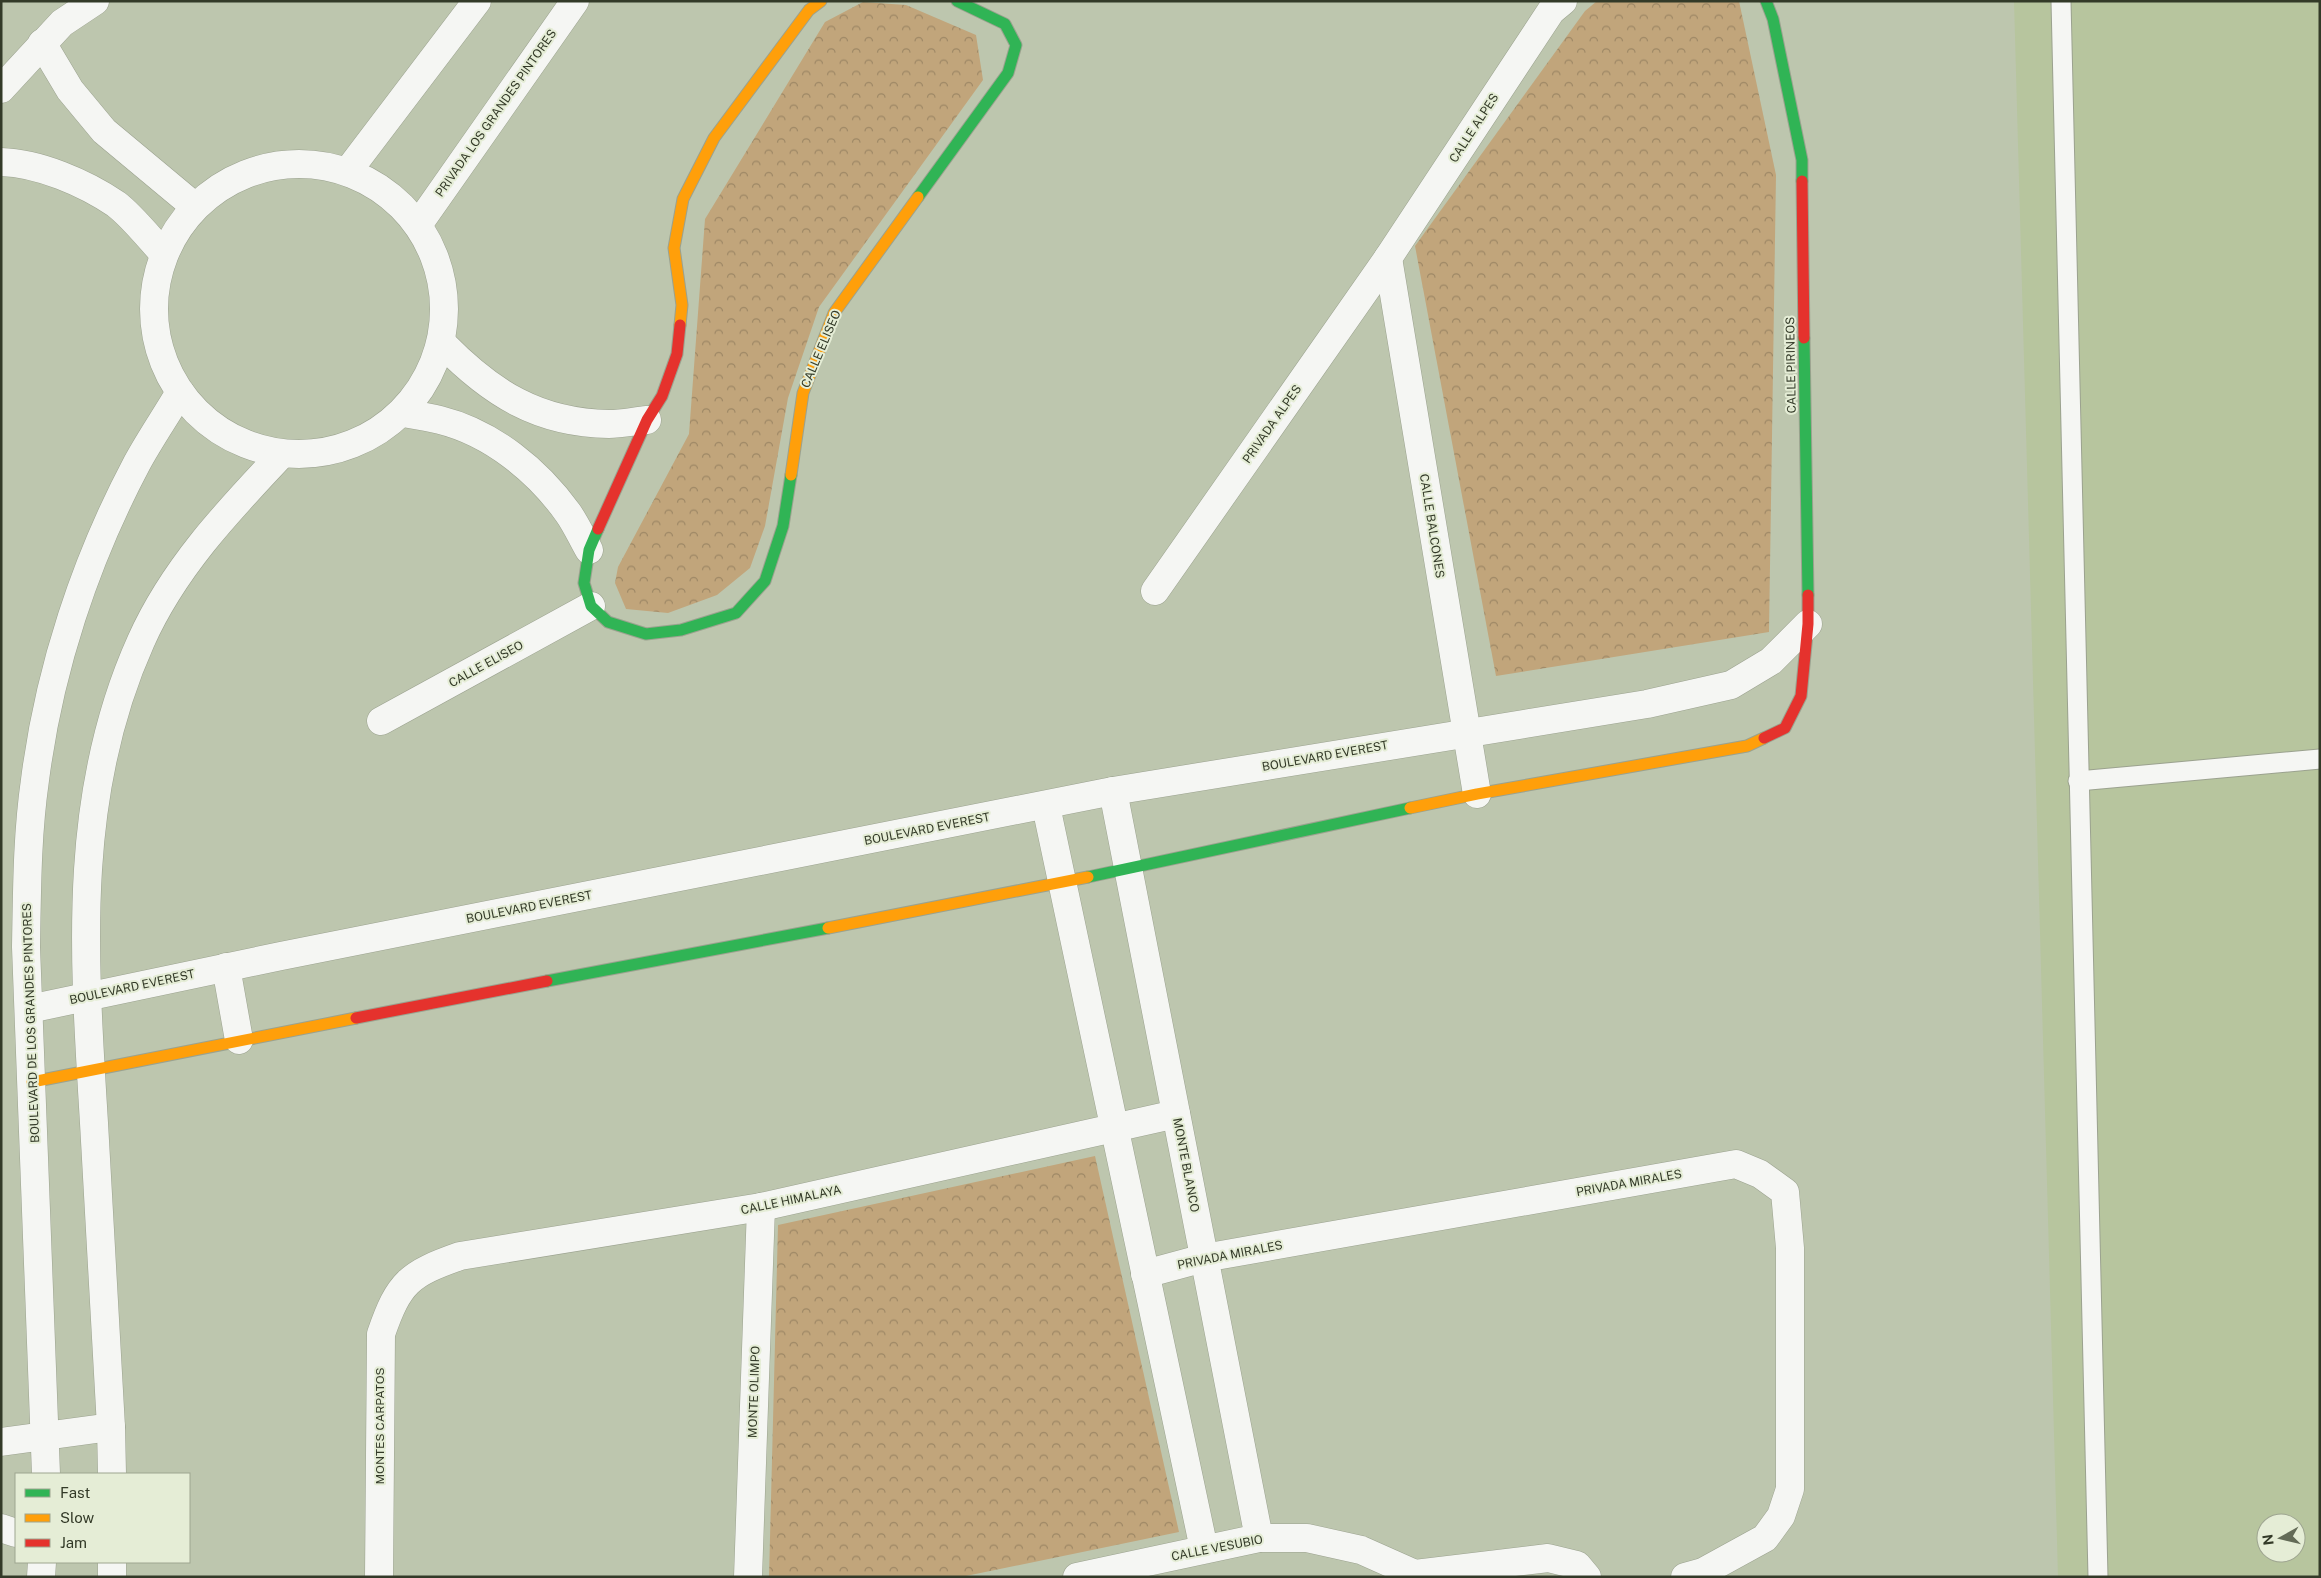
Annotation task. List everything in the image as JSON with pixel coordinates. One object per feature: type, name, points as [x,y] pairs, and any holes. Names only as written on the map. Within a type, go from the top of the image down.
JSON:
[{"type":"street","points":[[1,89],[62,23],[95,1]]},
{"type":"street","points":[[348,171],[477,1]]},
{"type":"street","name":"PRIVADA LOS GRANDES PINTORES","points":[[418,225],[574,1]]},
{"type":"street","points":[[591,606],[584,583],[589,550],[647,420],[662,396],[677,354],[682,304],[674,248],[683,199],[714,138],[809,10],[821,1]]},
{"type":"street","name":"CALLE ELISEO","points":[[381,721],[591,606],[608,622],[646,634],[681,630],[736,613],[765,581],[783,526],[803,393],[834,313],[1008,73],[1016,45],[1005,24],[957,1]]},
{"type":"street","name":"CALLE ALPES","points":[[1388,258],[1551,11],[1563,1]]},
{"type":"street","name":"CALLE PIRINEOS","points":[[1477,794],[1747,746],[1785,728],[1801,696],[1808,624],[1802,160],[1773,19],[1766,1]]},
{"type":"street","points":[[42,44],[70,90],[104,131],[194,206]]},
{"type":"street","points":[[1,162],[11,162],[67,178],[117,205],[164,254]]},
{"type":"street","points":[[307,163],[348,171],[374,184],[390,196],[418,225],[437,262],[444,304],[442,344],[423,385],[403,413],[376,433],[346,448],[312,455],[280,456],[248,446],[221,433],[197,413],[180,392],[163,361],[155,330],[154,297],[164,254],[173,235],[194,206],[226,182],[264,166],[307,163]]},
{"type":"street","name":"PRIVADA ALPES","points":[[1155,591],[1388,258]]},
{"type":"street","name":"CALLE BALCONES","points":[[1388,258],[1477,794]]},
{"type":"street","points":[[442,344],[470,372],[500,394],[535,411],[572,421],[610,424],[647,420]]},
{"type":"street","name":"BOULEVARD DE LOS GRANDES PINTORES","points":[[46,1473],[26,946],[27,862],[35,780],[50,697],[72,617],[101,539],[137,463],[180,392]]},
{"type":"street","points":[[403,413],[442,420],[479,435],[513,456],[543,482],[569,514],[589,550]]},
{"type":"street","points":[[112,1473],[85,921],[87,858],[97,783],[115,710],[142,640],[179,574],[225,514],[280,456]]},
{"type":"street","name":"BOULEVARD EVEREST","points":[[29,1010],[226,967],[1046,806],[1113,791],[1647,704],[1731,685],[1771,660],[1808,624]]},
{"type":"street","name":"MONTE BLANCO","points":[[1113,791],[1259,1538]]},
{"type":"street","points":[[32,1082],[239,1040],[1062,883],[1477,794]]},
{"type":"street","points":[[1046,806],[1204,1549]]},
{"type":"street","points":[[226,967],[239,1040]]},
{"type":"street","name":"CALLE HIMALAYA","points":[[408,1282],[425,1268],[460,1256],[761,1208],[1176,1114]]},
{"type":"street","name":"PRIVADA MIRALES","points":[[1145,1274],[1204,1258],[1736,1164],[1760,1174],[1785,1192],[1790,1248],[1790,1489],[1781,1516],[1765,1538],[1703,1572],[1685,1577]]},
{"type":"street","name":"MONTE OLIMPO","points":[[748,1577],[761,1208]]},
{"type":"street","name":"MONTES CARPATOS","points":[[380,1577],[380,1334],[391,1304],[408,1282]]},
{"type":"street","points":[[1,1442],[111,1427]]},
{"type":"street","points":[[1,1528],[15,1532]]},
{"type":"street","name":"CALLE VESUBIO","points":[[1076,1577],[1259,1538],[1308,1538],[1361,1550],[1415,1574],[1548,1558],[1577,1565],[1587,1577]]},
{"type":"street","points":[[41,1577],[42,1563]]},
{"type":"street","points":[[112,1563],[112,1577]]},
{"type":"lane","points":[[2061,1],[2098,1577]]},
{"type":"lane","points":[[2078,781],[2320,759]]},
{"type":"shaded area","points":[[2014,1],[2320,1],[2320,1577],[2058,1577]]},
{"type":"green space","points":[[1597,1],[1739,1],[1776,175],[1769,632],[1496,676],[1415,246],[1585,11]]},
{"type":"green space","points":[[863,2],[906,5],[976,35],[983,80],[819,307],[788,398],[765,526],[750,568],[717,595],[668,613],[626,609],[615,583],[618,567],[689,434],[705,219],[825,22]]},
{"type":"green space","points":[[1095,1156],[1179,1532],[961,1577],[769,1577],[778,1225]]},
{"type":"traffic: fast","points":[[918,197],[1008,73],[1016,45],[1005,24],[957,1]]},
{"type":"traffic: fast","points":[[1766,1],[1773,19],[1802,160],[1802,181]]},
{"type":"traffic: fast","points":[[1804,338],[1808,595]]},
{"type":"traffic: fast","points":[[598,529],[589,550],[584,583],[591,606],[608,622],[646,634],[681,630],[736,613],[765,581],[783,526],[791,475]]},
{"type":"traffic: fast","points":[[1088,877],[1410,808]]},
{"type":"traffic: fast","points":[[547,981],[828,928]]},
{"type":"traffic: slow","points":[[680,325],[682,305],[674,248],[683,199],[714,138],[809,10],[821,1]]},
{"type":"traffic: slow","points":[[791,475],[803,393],[834,313],[918,197]]},
{"type":"traffic: slow","points":[[1410,808],[1477,794],[1747,746],[1764,738]]},
{"type":"traffic: slow","points":[[828,928],[1088,877]]},
{"type":"traffic: slow","points":[[32,1082],[356,1018]]},
{"type":"traffic: jam","points":[[1802,181],[1804,338]]},
{"type":"traffic: jam","points":[[598,529],[647,420],[662,396],[677,354],[680,325]]},
{"type":"traffic: jam","points":[[1764,738],[1785,728],[1801,696],[1808,624],[1808,595]]},
{"type":"traffic: jam","points":[[356,1018],[547,981]]}]
